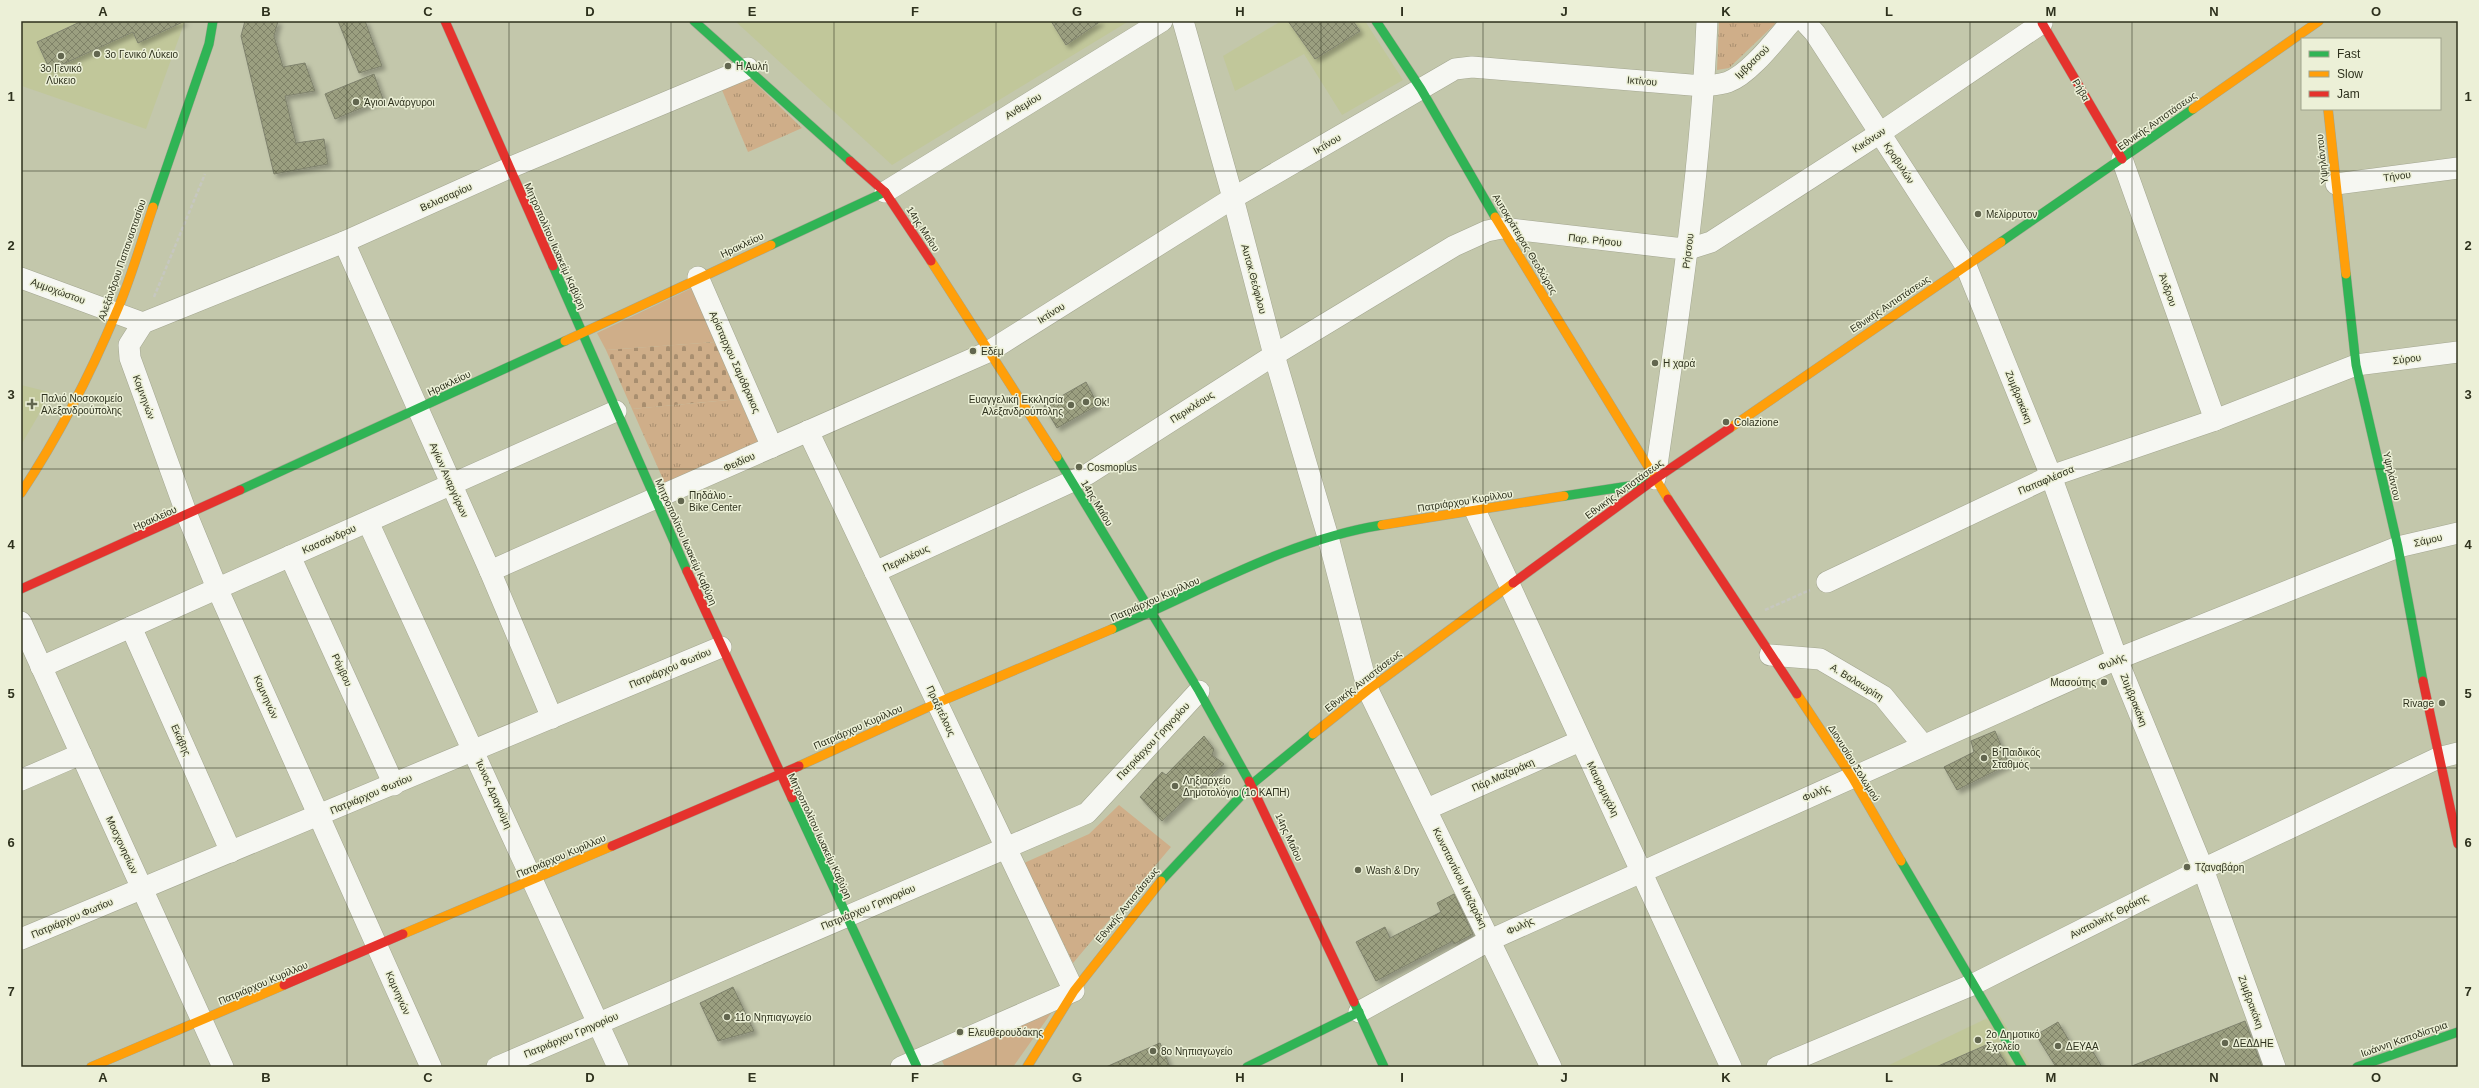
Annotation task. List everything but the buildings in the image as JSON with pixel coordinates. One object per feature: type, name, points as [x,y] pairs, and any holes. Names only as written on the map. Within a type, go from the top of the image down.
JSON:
[{"type":"street","name":"Αλεξάνδρου Παπαναστασίου","points":[[21,493],[43,460],[86,379],[129,313],[209,44],[213,21]]},
{"type":"street","name":"14ης Μαΐου","points":[[694,21],[885,192],[1071,482],[1199,691],[1252,784],[1384,1067]]},
{"type":"street","name":"Ανθεμίου","points":[[885,192],[1162,21]]},
{"type":"street","name":"Αυτοκ.Θεόφιλου","points":[[1183,21],[1233,198],[1274,355],[1328,537],[1368,690]]},
{"type":"street","name":"Αυτοκράτειρας Θεοδώρας","points":[[1376,21],[1421,89],[1502,228],[1655,479]]},
{"type":"street","name":"Ρήσσου","points":[[1655,479],[1688,248],[1703,86],[1707,21]]},
{"type":"street","name":"Ιμβρασού","points":[[1703,86],[1734,79],[1753,63],[1792,21]]},
{"type":"street","name":"Κροβυλών","points":[[1804,21],[1815,33],[1966,266]]},
{"type":"street","points":[[2319,21],[2321,33]]},
{"type":"street","name":"Εθνικής Αντιστάσεως","points":[[1027,1067],[1074,990],[1142,902],[1185,853],[1252,784],[1368,690],[1655,479],[2122,159],[2319,21]]},
{"type":"street","name":"Μητροπολίτου Ιωακείμ Καβύρη","points":[[448,22],[509,168],[655,500],[779,775],[846,916],[911,1065]]},
{"type":"street","name":"Κικόνων","points":[[1688,248],[1702,245],[1725,234],[1880,133],[2042,22]]},
{"type":"street","name":"Ρήβα","points":[[2042,22],[2122,159]]},
{"type":"street","name":"Ικτίνου","points":[[988,352],[1233,198],[1463,66],[1703,86]]},
{"type":"street","name":"Βελισσαρίου","points":[[129,313],[344,242],[509,168],[748,68]]},
{"type":"street","name":"Υψηλάντου","points":[[2328,110],[2356,365],[2398,547],[2438,758],[2458,844]]},
{"type":"street","name":"Άνδρου","points":[[2122,159],[2215,420]]},
{"type":"street","name":"Τήνου","points":[[2336,184],[2458,168]]},
{"type":"street","name":"Ηρακλείου","points":[[21,589],[417,410],[698,277],[885,192]]},
{"type":"street","name":"Παρ. Ρήσου","points":[[1502,228],[1648,246],[1688,248]]},
{"type":"street","name":"Περικλέους","points":[[875,572],[1095,470],[1274,355],[1454,246],[1487,231],[1502,228]]},
{"type":"street","name":"Αγίων Αναργύρων","points":[[344,242],[417,410],[452,484],[552,718]]},
{"type":"street","name":"Ζυμβρακάκη","points":[[1966,266],[2051,476],[2117,659],[2203,869],[2275,1067]]},
{"type":"street","name":"Αρίσταρχου Σαμόθρακος","points":[[698,277],[772,447]]},
{"type":"street","name":"Αμμοχώστου","points":[[21,278],[129,313]]},
{"type":"street","name":"Κομνηνών","points":[[129,313],[130,358],[187,515],[217,588],[431,1067]]},
{"type":"street","name":"Φειδίου","points":[[490,571],[655,500],[988,352]]},
{"type":"street","name":"Σύρου","points":[[2356,365],[2458,352]]},
{"type":"street","name":"Παπαφλέσσα","points":[[1827,582],[2051,476],[2215,420],[2356,365]]},
{"type":"street","name":"Κασσάνδρου","points":[[41,667],[616,411]]},
{"type":"street","name":"Πραξιτέλους","points":[[808,431],[1074,990]]},
{"type":"street","name":"Πατριάρχου Κυρίλλου","points":[[91,1067],[779,775],[937,703],[1152,613],[1292,550],[1328,537],[1361,528],[1629,486],[1655,479]]},
{"type":"street","name":"Διονυσίου Σολωμού","points":[[1655,479],[1852,777],[2022,1067]]},
{"type":"street","name":"Μαυρομιχάλη","points":[[1475,510],[1731,1067]]},
{"type":"street","name":"Ίωνος Δραγούμη","points":[[368,522],[618,1067]]},
{"type":"street","name":"Σάμου","points":[[2398,547],[2458,533]]},
{"type":"street","name":"Φυλής","points":[[1247,1067],[1359,1012],[1490,940],[1642,871],[2117,659],[2398,547]]},
{"type":"street","name":"Ρόμβου","points":[[290,556],[394,785]]},
{"type":"street","name":"Μοσχονησίων","points":[[21,622],[223,1067]]},
{"type":"street","name":"Εκάβης","points":[[131,627],[231,852]]},
{"type":"street","name":"Πατριάρχου Φωτίου","points":[[21,940],[142,888],[394,785],[721,647]]},
{"type":"street","name":"Α. Βαλαωρίτη","points":[[1770,655],[1820,659],[1883,696],[1923,745]]},
{"type":"street","name":"Κωνσταντίνου Μαζαράκη","points":[[1368,690],[1551,1067]]},
{"type":"street","name":"Πατριάρχου Γρηγορίου","points":[[497,1067],[1087,813],[1199,691]]},
{"type":"street","name":"Πάρ.Μαζαράκη","points":[[1427,809],[1580,741]]},
{"type":"street","name":"Ανατολικής Θράκης","points":[[1777,1067],[1974,984],[2203,869],[2438,758],[2458,753]]},
{"type":"street","points":[[21,780],[81,754]]},
{"type":"street","points":[[911,1065],[1074,990]]},
{"type":"street","name":"Ιωάννη Καποδίστρια","points":[[2357,1067],[2458,1032]]},
{"type":"path","points":[[129,313],[205,174]]},
{"type":"path","points":[[1746,618],[1827,582]]},
{"type":"shaded area","name":"3o Γενικό Λύκειο","points":[[21,21],[185,21],[146,129],[22,86],[21,88]]},
{"type":"shaded area","points":[[735,21],[1129,21],[892,165]]},
{"type":"shaded area","points":[[1277,21],[1365,21],[1403,80],[1342,115],[1304,54],[1235,91],[1223,56],[1278,23]]},
{"type":"shaded area","name":"Παλιό Νοσοκομείο Αλεξανδρούπολης","points":[[21,385],[49,392],[38,416],[21,445]]},
{"type":"shaded area","name":"2o Δημοτικό Σχολείο","points":[[1998,1013],[2031,1067],[1885,1067]]},
{"type":"green space","points":[[1719,21],[1774,21],[1775,24],[1729,68],[1717,70]]},
{"type":"green space","points":[[749,77],[802,128],[748,152],[722,90]]},
{"type":"green space","points":[[694,287],[716,342],[606,350],[597,333]]},
{"type":"green space","points":[[716,342],[739,399],[632,409],[606,350]]},
{"type":"green space","points":[[739,399],[760,445],[666,486],[632,409]]},
{"type":"green space","points":[[1119,805],[1171,847],[1073,963],[1024,863],[1089,834]]},
{"type":"green space","points":[[1054,1009],[1013,1067],[945,1067],[942,1061]]},
{"type":"traffic: fast","points":[[153,207],[209,44],[213,21]]},
{"type":"traffic: fast","points":[[694,21],[850,161]]},
{"type":"traffic: fast","points":[[1376,21],[1421,89],[1495,217]]},
{"type":"traffic: fast","points":[[2001,242],[2193,109]]},
{"type":"traffic: fast","points":[[771,245],[885,192]]},
{"type":"traffic: fast","points":[[553,266],[687,571]]},
{"type":"traffic: fast","points":[[2346,274],[2356,365],[2398,547],[2423,681]]},
{"type":"traffic: fast","points":[[240,490],[565,341]]},
{"type":"traffic: fast","points":[[1057,457],[1199,691],[1249,781]]},
{"type":"traffic: fast","points":[[1564,496],[1629,486],[1655,479]]},
{"type":"traffic: fast","points":[[1112,629],[1278,555],[1312,542],[1347,532],[1382,525]]},
{"type":"traffic: fast","points":[[1161,881],[1252,784],[1313,734]]},
{"type":"traffic: fast","points":[[792,798],[917,1067]]},
{"type":"traffic: fast","points":[[1901,861],[2022,1067]]},
{"type":"traffic: fast","points":[[1354,1002],[1384,1067]]},
{"type":"traffic: fast","points":[[1247,1067],[1359,1012]]},
{"type":"traffic: fast","points":[[2357,1067],[2458,1032]]},
{"type":"traffic: slow","points":[[2193,109],[2319,21]]},
{"type":"traffic: slow","points":[[2328,110],[2346,274]]},
{"type":"traffic: slow","points":[[21,493],[35,472],[73,405],[95,359],[126,287],[153,207]]},
{"type":"traffic: slow","points":[[1495,217],[1668,499]]},
{"type":"traffic: slow","points":[[1730,428],[2001,242]]},
{"type":"traffic: slow","points":[[565,341],[771,245]]},
{"type":"traffic: slow","points":[[931,261],[1057,457]]},
{"type":"traffic: slow","points":[[1382,525],[1564,496]]},
{"type":"traffic: slow","points":[[1313,734],[1368,690],[1513,583]]},
{"type":"traffic: slow","points":[[799,766],[937,703],[1112,629]]},
{"type":"traffic: slow","points":[[1797,694],[1852,777],[1901,861]]},
{"type":"traffic: slow","points":[[403,934],[612,846]]},
{"type":"traffic: slow","points":[[1027,1067],[1074,991],[1161,881]]},
{"type":"traffic: slow","points":[[91,1067],[284,985]]},
{"type":"traffic: jam","points":[[445,21],[553,266]]},
{"type":"traffic: jam","points":[[2043,21],[2042,23],[2122,159]]},
{"type":"traffic: jam","points":[[850,161],[885,192],[931,261]]},
{"type":"traffic: jam","points":[[1513,583],[1655,479],[1730,428]]},
{"type":"traffic: jam","points":[[21,589],[240,490]]},
{"type":"traffic: jam","points":[[1668,499],[1797,694]]},
{"type":"traffic: jam","points":[[687,571],[792,798]]},
{"type":"traffic: jam","points":[[2423,681],[2458,844]]},
{"type":"traffic: jam","points":[[612,846],[799,766]]},
{"type":"traffic: jam","points":[[1249,781],[1354,1002]]},
{"type":"traffic: jam","points":[[284,985],[403,934]]},
{"type":"place","name":"3o Γενικό Λύκειο","points":[[97,54]]},
{"type":"place","name":"3ο Γενικό Λύκειο","points":[[61,56]]},
{"type":"place","name":"Η Αυλή","points":[[728,66]]},
{"type":"place","name":"Άγιοι Ανάργυροι","points":[[356,102]]},
{"type":"place","name":"Μελίρρυτον","points":[[1978,214]]},
{"type":"place","name":"Εδέμ","points":[[973,351]]},
{"type":"place","name":"Η χαρά","points":[[1655,363]]},
{"type":"place","name":"Ok!","points":[[1086,402]]},
{"type":"place","name":"Παλιό Νοσοκομείο Αλεξανδρούπολης","points":[[32,404]]},
{"type":"place","name":"Ευαγγελική Εκκλησία Αλεξανδρούπολης","points":[[1071,405]]},
{"type":"place","name":"Colazione","points":[[1726,422]]},
{"type":"place","name":"Cosmoplus","points":[[1079,467]]},
{"type":"place","name":"Πηδάλιo - Bike Center","points":[[681,501]]},
{"type":"place","name":"Μασούτης","points":[[2104,682]]},
{"type":"place","name":"Rivage","points":[[2442,703]]},
{"type":"place","name":"Β΄Παιδικός Σταθμός","points":[[1984,758]]},
{"type":"place","name":"Ληξιαρχείο Δημοτολόγιο (1ο ΚΑΠΗ)","points":[[1175,786]]},
{"type":"place","name":"Τζαναβάρη","points":[[2187,867]]},
{"type":"place","name":"Wash & Dry","points":[[1358,870]]},
{"type":"place","name":"11ο Νηπιαγωγείο","points":[[727,1017]]},
{"type":"place","name":"Ελευθερουδάκης","points":[[960,1032]]},
{"type":"place","name":"2o Δημοτικό Σχολείο","points":[[1978,1040]]},
{"type":"place","name":"ΔΕΔΔΗΕ","points":[[2225,1043]]},
{"type":"place","name":"ΔΕΥΑΑ","points":[[2058,1046]]},
{"type":"place","name":"8ο Νηπιαγωγείο","points":[[1153,1051]]}]
